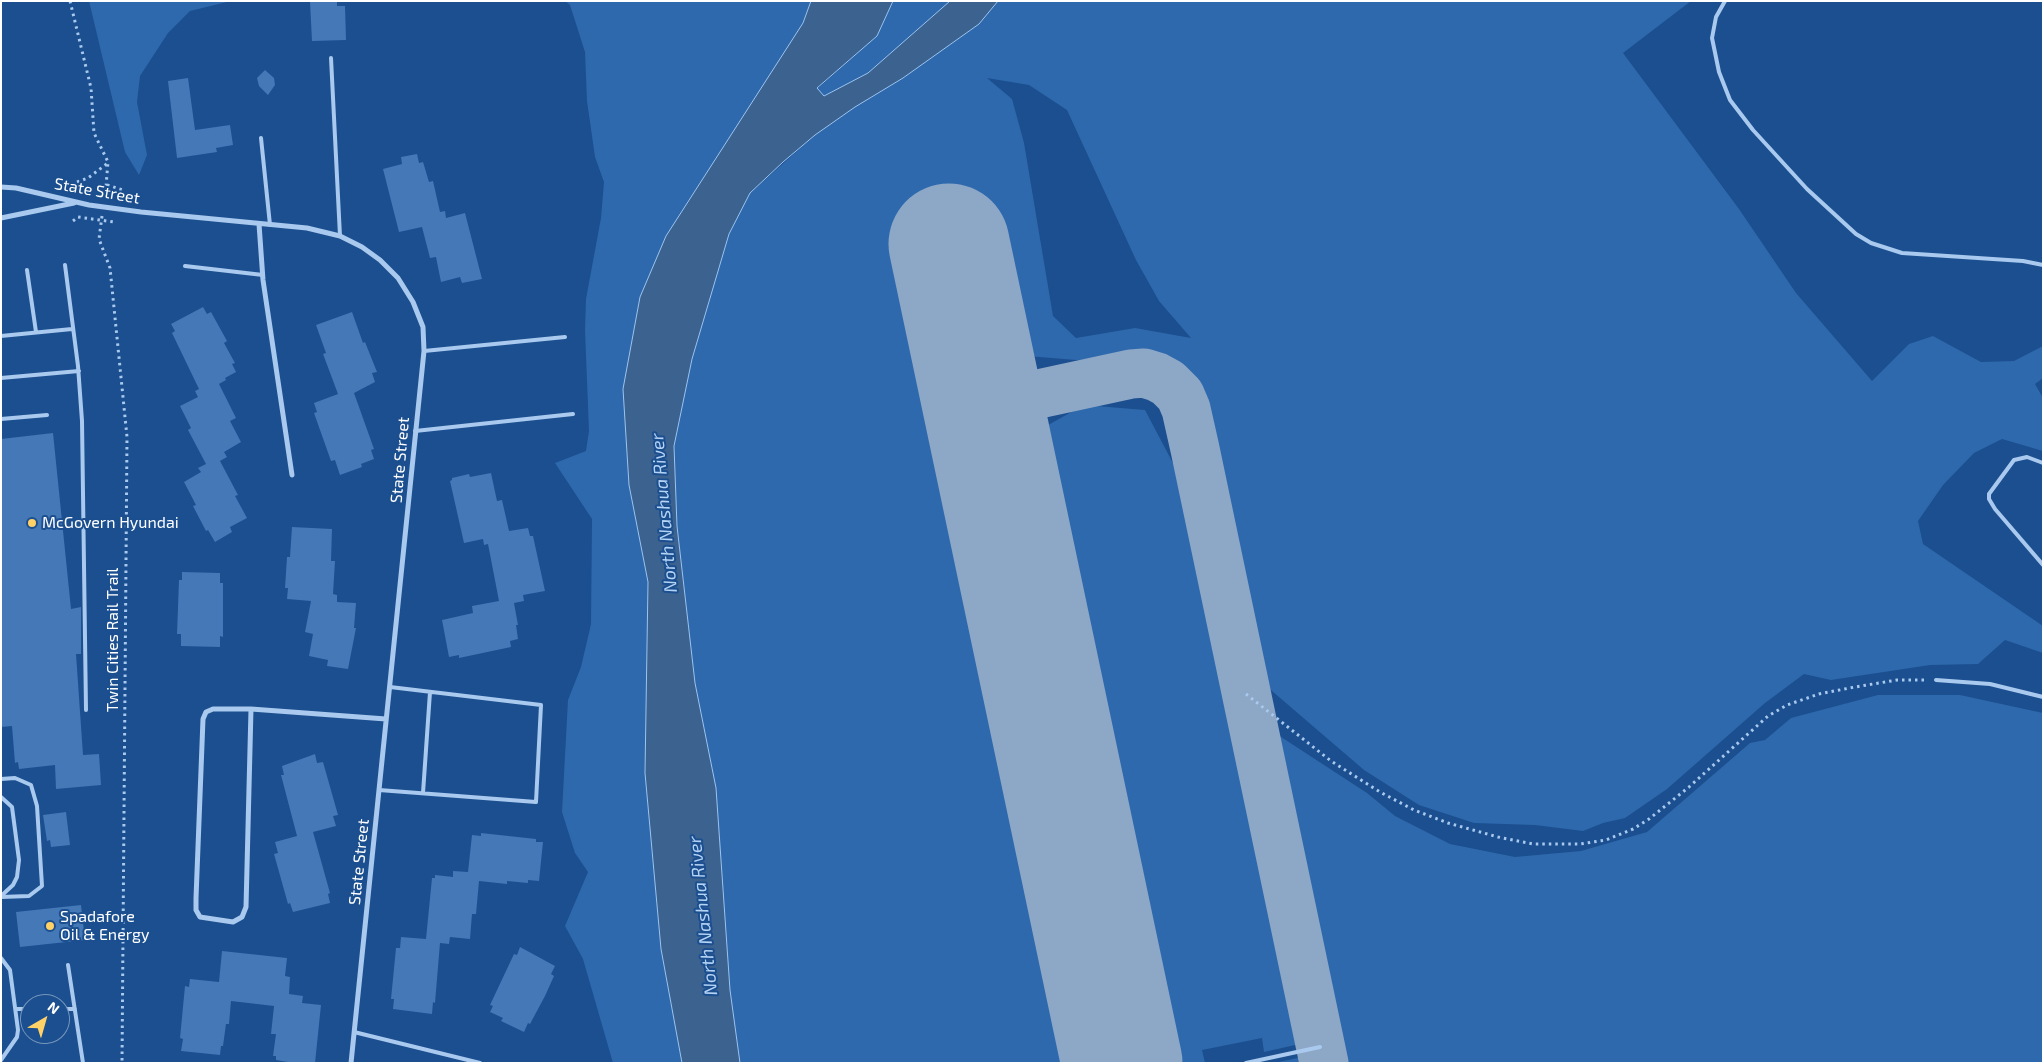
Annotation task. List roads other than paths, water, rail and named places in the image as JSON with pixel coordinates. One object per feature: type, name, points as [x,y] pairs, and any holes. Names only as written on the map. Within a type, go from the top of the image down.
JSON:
[{"type":"street","name":"State Street","points":[[1,187],[16,188],[77,202],[141,212],[307,228],[340,236],[362,247],[380,260],[398,278],[413,302],[423,327],[424,351],[352,1063]]},
{"type":"street","points":[[1,218],[77,202]]},
{"type":"street","points":[[259,224],[263,275],[292,475]]},
{"type":"street","points":[[251,710],[246,907],[242,917],[233,922],[200,918],[196,910],[196,898],[203,719],[206,712],[213,709],[251,710],[386,719]]},
{"type":"lane","points":[[1725,1],[1716,17],[1712,38],[1719,72],[1730,100],[1753,130],[1807,189],[1856,234],[1871,243],[1902,254],[2023,261],[2043,265]]},
{"type":"lane","points":[[331,58],[340,236]]},
{"type":"lane","points":[[261,138],[270,225]]},
{"type":"lane","points":[[65,265],[79,371],[82,421],[86,710]]},
{"type":"lane","points":[[185,266],[263,275]]},
{"type":"lane","points":[[27,270],[36,332]]},
{"type":"lane","points":[[1,336],[72,329]]},
{"type":"lane","points":[[424,351],[565,337]]},
{"type":"lane","points":[[1,378],[79,371]]},
{"type":"lane","points":[[415,431],[573,414]]},
{"type":"lane","points":[[1,419],[47,415]]},
{"type":"lane","points":[[2043,463],[2027,457],[2014,460],[1988,494],[1988,500],[2043,565]]},
{"type":"lane","points":[[1936,680],[1990,684],[2043,697]]},
{"type":"lane","points":[[379,790],[536,802],[541,705],[390,687]]},
{"type":"lane","points":[[423,793],[430,692]]},
{"type":"lane","points":[[1,779],[15,778],[31,785],[37,806],[42,886],[29,896],[1,897]]},
{"type":"lane","points":[[1,797],[12,807],[19,860],[17,877],[13,885],[1,897]]},
{"type":"lane","points":[[1,958],[10,970],[18,1022],[17,1037],[1,1060]]},
{"type":"lane","points":[[68,965],[83,1063]]},
{"type":"lane","points":[[70,1009],[75,1009]]},
{"type":"lane","points":[[354,1032],[480,1063]]},
{"type":"lane","points":[[1246,1063],[1320,1047]]},
{"type":"water","name":"North Nashua River","points":[[811,1],[893,1],[877,36],[817,88],[824,96],[868,73],[950,1],[998,1],[979,24],[903,78],[855,107],[815,135],[783,162],[750,193],[729,234],[692,359],[674,446],[677,526],[695,683],[716,788],[730,990],[740,1063],[682,1063],[661,949],[645,773],[648,582],[629,485],[623,389],[640,297],[666,236],[803,23]]},
{"type":"place","name":"McGovern Hyundai","points":[[32,523]]},
{"type":"place","name":"Spadafore Oil & Energy","points":[[50,926]]}]
